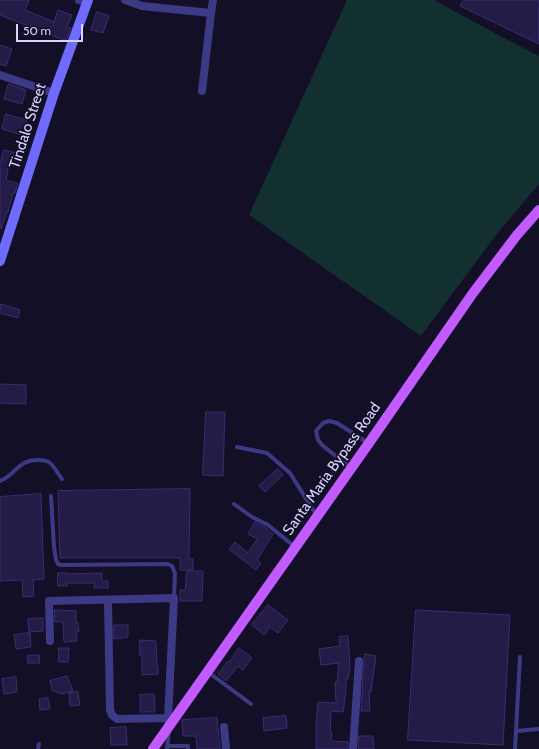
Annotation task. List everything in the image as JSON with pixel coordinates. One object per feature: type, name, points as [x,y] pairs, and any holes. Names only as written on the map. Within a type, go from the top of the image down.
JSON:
[{"type":"main road","name":"Tindalo Street","points":[[0,258],[85,1]]},
{"type":"main road","name":"Santa Maria Bypass Road","points":[[153,749],[169,721],[208,672],[473,293],[517,235],[539,210]]},
{"type":"street","points":[[125,0],[142,6],[211,13]]},
{"type":"street","points":[[202,91],[213,0]]},
{"type":"street","points":[[0,75],[54,93]]},
{"type":"street","points":[[50,641],[49,601],[174,598],[169,721],[117,719],[112,715],[110,710],[108,600]]},
{"type":"street","points":[[353,749],[359,661]]},
{"type":"street","points":[[224,727],[226,749]]},
{"type":"lane","points":[[351,468],[322,445],[318,440],[316,431],[323,422],[329,421],[337,423],[369,443]]},
{"type":"lane","points":[[237,447],[267,453],[290,473],[317,516]]},
{"type":"lane","points":[[0,481],[10,475],[25,462],[33,460],[46,461],[51,464],[62,479]]},
{"type":"lane","points":[[51,496],[54,547],[58,564],[168,564],[172,566],[175,573],[174,598]]},
{"type":"lane","points":[[234,504],[252,517],[268,525],[295,547]]},
{"type":"lane","points":[[515,749],[520,657]]},
{"type":"lane","points":[[208,672],[251,704]]},
{"type":"lane","points":[[169,721],[167,747],[188,746],[188,749]]},
{"type":"lane","points":[[516,731],[539,729]]},
{"type":"green space","points":[[347,0],[434,0],[539,56],[539,184],[496,235],[421,336],[249,215]]},
{"type":"building","points":[[0,0],[29,0],[25,10],[54,22],[58,10],[72,15],[67,27],[71,28],[66,41],[0,15]]},
{"type":"building","points":[[464,0],[539,0],[539,44],[460,6]]},
{"type":"building","points":[[97,12],[109,16],[103,33],[91,30]]},
{"type":"building","points":[[0,45],[12,49],[6,66],[0,64]]},
{"type":"building","points":[[9,84],[26,90],[22,104],[4,99]]},
{"type":"building","points":[[6,114],[27,120],[22,135],[2,129]]},
{"type":"building","points":[[4,150],[20,154],[17,165],[9,163],[6,180],[18,184],[15,193],[13,193],[8,212],[1,229],[0,165]]},
{"type":"building","points":[[1,304],[20,310],[18,318],[0,313]]},
{"type":"building","points":[[0,384],[26,385],[26,404],[0,403]]},
{"type":"building","points":[[206,412],[225,412],[223,476],[203,475]]},
{"type":"building","points":[[278,469],[283,475],[265,492],[259,486]]},
{"type":"building","points":[[190,489],[189,559],[193,559],[193,570],[180,570],[180,558],[60,558],[58,491]]},
{"type":"building","points":[[41,494],[44,579],[33,580],[34,596],[23,597],[22,580],[0,581],[0,497]]},
{"type":"building","points":[[255,522],[273,534],[257,560],[261,563],[256,570],[229,549],[235,542],[248,553],[257,539],[248,534]]},
{"type":"building","points":[[187,571],[203,571],[202,601],[180,601],[180,590],[185,590]]},
{"type":"building","points":[[58,573],[102,573],[102,581],[108,581],[108,588],[94,588],[94,583],[67,583],[67,586],[58,586]]},
{"type":"building","points":[[268,605],[288,620],[278,633],[270,627],[264,635],[252,625]]},
{"type":"building","points":[[55,610],[76,611],[76,623],[78,623],[79,632],[76,632],[77,641],[64,642],[63,622],[55,622]]},
{"type":"building","points":[[416,610],[510,615],[503,745],[408,740]]},
{"type":"building","points":[[43,618],[43,631],[29,632],[28,619]]},
{"type":"building","points":[[114,625],[128,625],[128,637],[114,639]]},
{"type":"building","points":[[30,633],[31,647],[16,649],[14,635]]},
{"type":"building","points":[[348,636],[350,667],[348,679],[346,678],[343,712],[331,711],[330,732],[332,732],[331,741],[348,742],[348,749],[316,749],[318,702],[336,703],[335,682],[337,682],[339,663],[321,665],[319,649],[340,646],[339,637]]},
{"type":"building","points":[[140,640],[156,641],[158,674],[142,675]]},
{"type":"building","points":[[59,648],[69,648],[68,662],[59,662]]},
{"type":"building","points":[[239,648],[252,658],[243,670],[238,666],[226,681],[218,674]]},
{"type":"building","points":[[365,654],[376,656],[371,692],[369,691],[370,711],[361,711]]},
{"type":"building","points":[[28,655],[39,655],[40,663],[28,663]]},
{"type":"building","points":[[67,676],[73,691],[61,694],[52,690],[50,681]]},
{"type":"building","points":[[16,677],[17,692],[4,694],[2,679]]},
{"type":"building","points":[[78,692],[80,705],[70,706],[69,693]]},
{"type":"building","points":[[154,694],[155,712],[140,712],[140,695]]},
{"type":"building","points":[[48,698],[50,709],[40,710],[39,699]]},
{"type":"building","points":[[286,716],[287,728],[264,731],[263,718]]},
{"type":"building","points":[[217,718],[220,749],[197,749],[196,736],[183,736],[182,720]]},
{"type":"building","points":[[126,727],[127,745],[111,745],[110,728]]},
{"type":"building","points":[[359,736],[373,736],[374,749],[359,749]]}]
